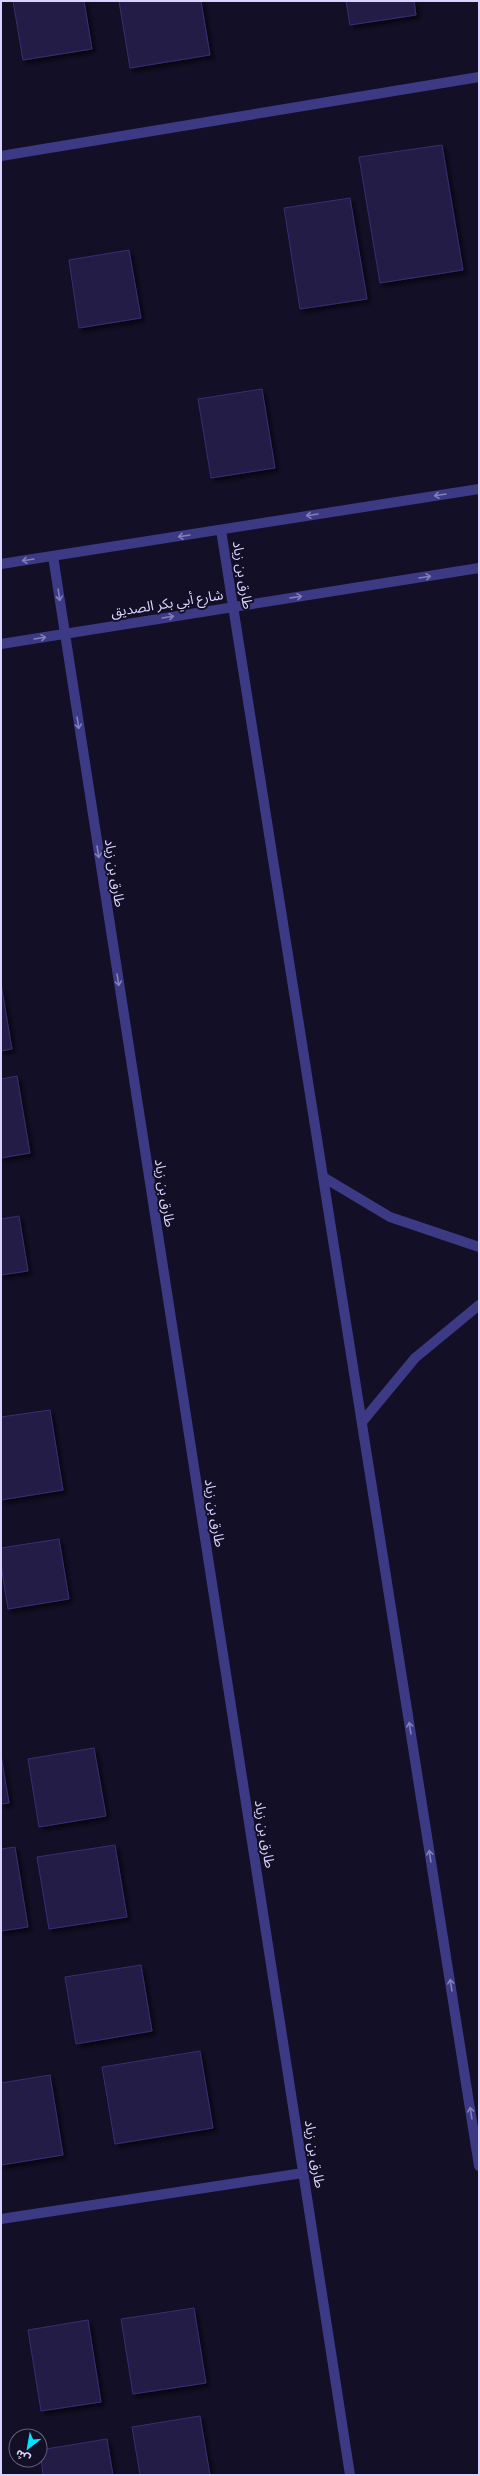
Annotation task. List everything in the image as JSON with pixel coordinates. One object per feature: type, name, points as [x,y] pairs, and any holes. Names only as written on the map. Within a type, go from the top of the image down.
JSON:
[{"type":"street","points":[[1,156],[479,77]]},
{"type":"street","points":[[1,564],[479,489]]},
{"type":"street","name":"طارق بن زياد","points":[[221,530],[479,2166]]},
{"type":"street","name":"طارق بن زياد","points":[[53,556],[350,2475]]},
{"type":"street","name":"شارع أبي بكر الصديق","points":[[1,644],[479,568]]},
{"type":"street","points":[[323,1177],[390,1217],[479,1247]]},
{"type":"street","points":[[362,1422],[414,1358],[479,1305]]},
{"type":"street","points":[[1,2219],[303,2173]]},
{"type":"building","points":[[13,1],[84,1],[92,49],[23,60]]},
{"type":"building","points":[[119,1],[201,1],[210,55],[130,68]]},
{"type":"building","points":[[346,1],[414,1],[416,15],[350,25]]},
{"type":"building","points":[[442,145],[463,270],[380,283],[359,157]]},
{"type":"building","points":[[350,198],[367,299],[300,309],[284,208]]},
{"type":"building","points":[[129,250],[141,318],[79,328],[69,260]]},
{"type":"building","points":[[262,389],[275,468],[211,478],[198,399]]},
{"type":"building","points":[[1,984],[12,1049],[1,1051]]},
{"type":"building","points":[[17,1076],[30,1153],[1,1158],[1,1079]]},
{"type":"building","points":[[19,1216],[28,1271],[1,1275],[1,1219]]},
{"type":"building","points":[[50,1410],[63,1490],[1,1500],[1,1417]]},
{"type":"building","points":[[59,1539],[69,1599],[8,1609],[1,1565],[1,1548]]},
{"type":"building","points":[[94,1748],[106,1816],[39,1827],[28,1759]]},
{"type":"building","points":[[1,1755],[9,1803],[1,1804]]},
{"type":"building","points":[[115,1845],[127,1917],[49,1929],[37,1857]]},
{"type":"building","points":[[15,1847],[28,1927],[1,1931],[1,1849]]},
{"type":"building","points":[[141,1965],[152,2031],[76,2044],[65,1977]]},
{"type":"building","points":[[200,2051],[213,2128],[115,2144],[102,2067]]},
{"type":"building","points":[[50,2075],[63,2155],[1,2165],[1,2083]]},
{"type":"building","points":[[194,2308],[206,2383],[133,2394],[121,2319]]},
{"type":"building","points":[[88,2320],[101,2402],[41,2411],[28,2330]]},
{"type":"building","points":[[200,2416],[210,2475],[140,2475],[132,2427]]},
{"type":"building","points":[[107,2439],[113,2475],[43,2475],[42,2468],[48,2468],[48,2449]]}]
